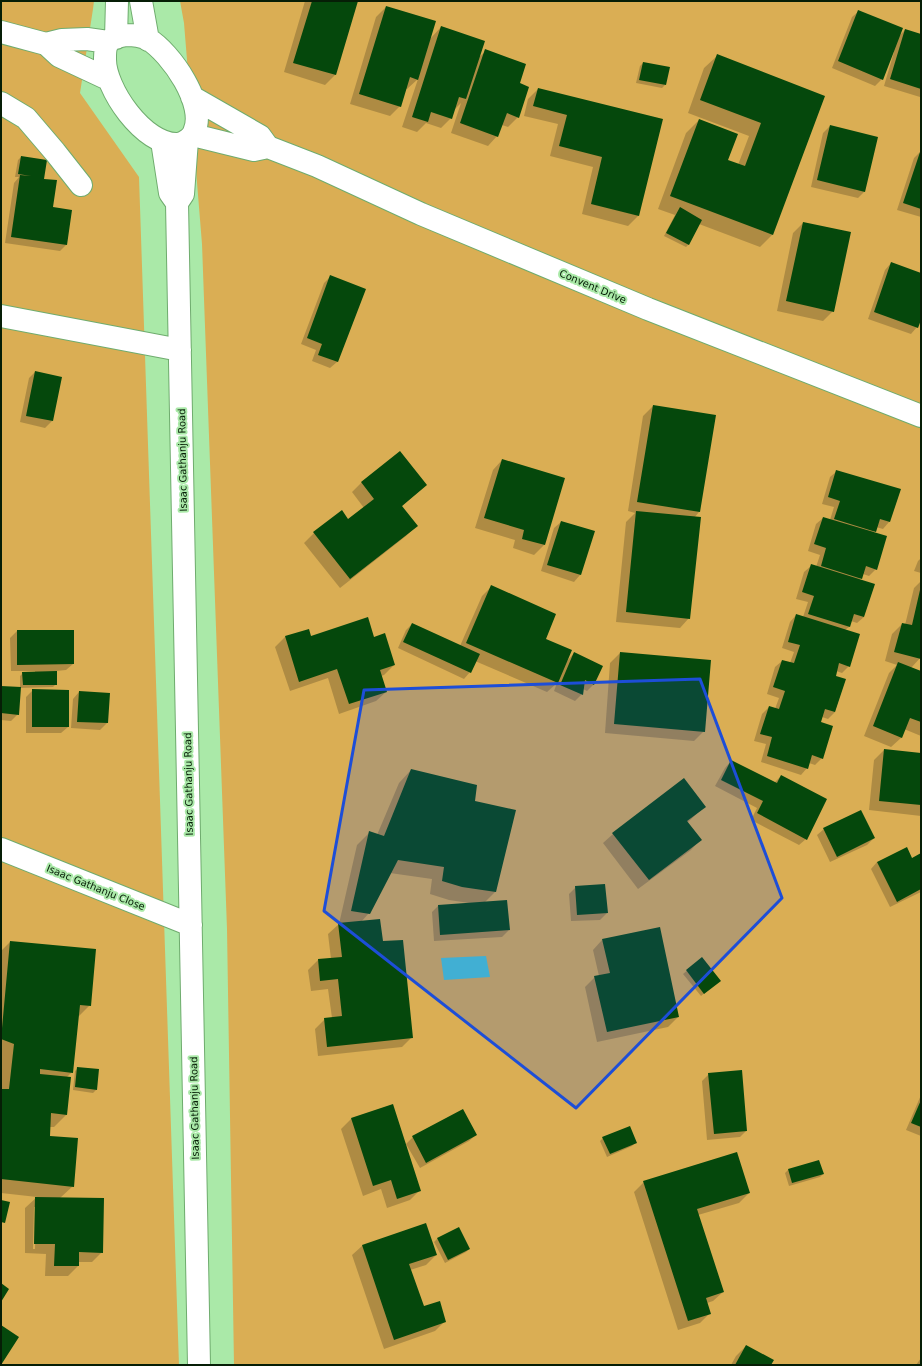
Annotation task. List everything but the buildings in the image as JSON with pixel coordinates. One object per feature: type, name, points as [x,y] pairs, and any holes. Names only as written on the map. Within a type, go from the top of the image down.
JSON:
[{"type":"street","points":[[117,1],[112,40],[105,51],[105,63],[108,78],[115,94],[141,127],[152,136],[173,144],[180,144],[190,138],[254,150],[268,147],[260,136],[192,97]]},
{"type":"street","points":[[141,1],[148,40]]},
{"type":"street","points":[[1,32],[46,44],[59,56],[108,78]]},
{"type":"street","points":[[46,44],[62,40],[112,40],[128,35],[138,36],[148,40],[162,51],[173,63],[187,85],[192,97],[197,127],[190,138],[183,194],[177,203],[170,193],[162,141]]},
{"type":"street","points":[[1,103],[26,118],[81,185]]},
{"type":"street","name":"Convent Drive","points":[[268,147],[317,166],[421,214],[648,309],[921,416]]},
{"type":"street","name":"Isaac Gathanju Road","points":[[177,203],[199,1365]]},
{"type":"street","points":[[1,316],[180,350]]},
{"type":"street","name":"Isaac Gathanju Close","points":[[1,849],[191,925]]},
{"type":"highlighted area","points":[[700,679],[782,898],[576,1108],[324,911],[364,690]]},
{"type":"shaded area","points":[[1,1],[94,1],[80,93],[139,177],[179,1365],[1,1365]]},
{"type":"shaded area","points":[[180,1],[921,1],[921,1365],[234,1365],[227,929],[202,244],[184,23]]},
{"type":"water","points":[[486,956],[490,977],[444,980],[441,958]]}]
